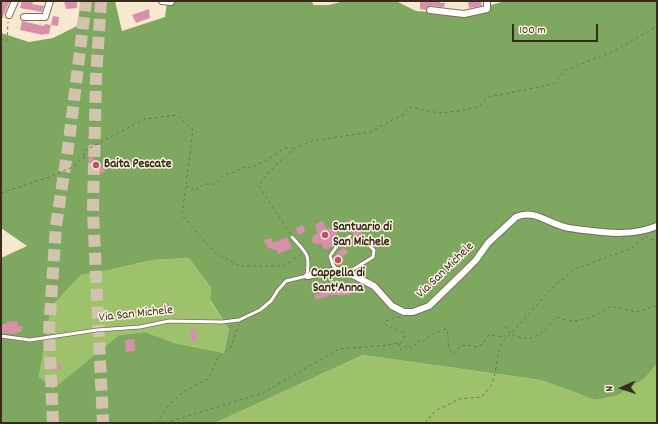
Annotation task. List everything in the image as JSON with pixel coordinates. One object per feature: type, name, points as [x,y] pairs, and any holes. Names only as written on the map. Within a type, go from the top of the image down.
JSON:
[{"type":"street","points":[[9,15],[15,1]]},
{"type":"street","points":[[24,17],[45,17],[50,1]]},
{"type":"street","points":[[162,1],[171,2],[170,1]]},
{"type":"street","points":[[430,10],[464,14],[487,9],[487,1]]},
{"type":"street","name":"Via San Michele","points":[[308,276],[337,270],[349,273],[374,286],[392,306],[404,312],[413,312],[429,306],[476,260],[488,243],[520,215],[528,214],[537,216],[565,227],[607,233],[637,231],[657,226]]},
{"type":"lane","points":[[337,270],[333,265],[330,256],[337,246],[350,236]]},
{"type":"lane","points":[[292,237],[305,252],[309,261],[308,276]]},
{"type":"lane","points":[[349,273],[373,257],[374,250],[363,240]]},
{"type":"lane","name":"Via San Michele","points":[[1,336],[30,340],[97,330],[140,327],[169,322],[222,322],[239,320],[260,310],[271,302],[278,290],[286,281],[308,276]]},
{"type":"path","points":[[1,39],[7,41],[9,15]]},
{"type":"path","points":[[292,237],[258,186],[279,162],[296,148],[312,141],[370,132],[404,114],[409,107],[439,113],[459,111],[478,107],[490,97],[553,84],[566,70],[614,51],[654,28],[657,28]]},
{"type":"path","points":[[1,193],[49,177],[75,166],[81,158],[86,158],[84,151],[145,119],[177,115],[192,130],[182,215],[215,253],[240,266],[284,266],[305,252]]},
{"type":"path","points":[[186,186],[192,188],[194,191],[204,184],[216,184],[224,175],[235,172],[243,167],[248,168],[264,162],[285,148],[296,148]]},
{"type":"path","points":[[637,231],[657,242]]},
{"type":"path","points":[[425,423],[435,411],[459,399],[481,397],[491,385],[500,351],[506,337],[511,334],[553,287],[575,270],[632,248],[645,236]]},
{"type":"path","points":[[505,326],[511,334],[520,339],[531,339],[547,329],[556,317],[572,321],[600,314],[611,306],[635,312],[657,306]]},
{"type":"path","points":[[404,312],[403,316],[386,320],[385,324],[387,327],[400,330],[404,333],[404,337],[399,345],[401,350],[408,345],[412,348],[420,340],[423,342],[442,329],[446,329],[449,350],[453,354],[461,346],[467,345],[478,347],[489,335],[506,337]]},
{"type":"path","points":[[157,423],[169,405],[184,392],[209,378],[218,358],[231,347],[239,320]]},
{"type":"path","points":[[165,423],[263,393],[339,349],[400,343]]},
{"type":"green space","points":[[81,1],[115,1],[122,31],[165,17],[167,1],[311,1],[314,5],[329,5],[344,1],[396,1],[416,11],[461,14],[505,1],[657,1],[657,364],[645,378],[618,395],[594,400],[540,380],[363,355],[215,423],[1,423],[1,258],[27,246],[1,228],[1,33],[29,42],[53,38],[77,26]],"holes":[[[189,258],[211,288],[210,300],[229,329],[224,353],[175,343],[145,332],[119,335],[53,389],[39,377],[51,307],[81,275],[152,260]]]},
{"type":"green space","points":[[189,258],[211,288],[210,301],[229,329],[224,353],[175,343],[145,332],[119,335],[53,390],[39,377],[51,307],[81,275],[152,260]]},
{"type":"green space","points":[[363,355],[540,380],[571,390],[594,400],[645,378],[657,364],[657,423],[215,423]]},
{"type":"building","points":[[1,1],[10,1],[1,21]]},
{"type":"building","points":[[22,1],[33,2],[32,4],[44,6],[42,12],[20,8]]},
{"type":"building","points":[[64,1],[77,1],[77,8],[66,9]]},
{"type":"building","points":[[421,1],[440,1],[440,3],[445,3],[444,7],[430,6],[427,7],[426,10],[420,9]]},
{"type":"building","points":[[468,1],[481,1],[482,6],[469,8]]},
{"type":"building","points":[[149,9],[150,18],[136,23],[132,15]]},
{"type":"building","points":[[53,16],[59,17],[58,26],[51,25]]},
{"type":"building","points":[[22,21],[44,26],[45,24],[51,25],[49,34],[43,35],[20,30]]},
{"type":"building","name":"Baita Pescate","points":[[91,156],[105,170],[102,174],[87,160]]},
{"type":"building","points":[[351,219],[362,234],[355,237],[345,224]]},
{"type":"building","name":"Santuario di San Michele","points":[[321,221],[327,229],[336,229],[337,233],[336,237],[333,239],[333,246],[325,250],[321,243],[317,245],[316,243],[313,243],[312,239],[314,235],[318,233],[315,226]]},
{"type":"building","points":[[303,225],[305,232],[298,235],[296,228]]},
{"type":"building","points":[[287,237],[292,248],[278,254],[276,249],[268,249],[264,240],[271,238],[273,243]]},
{"type":"building","points":[[344,248],[348,252],[340,259],[336,254]]},
{"type":"building","points":[[327,283],[336,283],[336,287],[349,287],[349,295],[328,295],[328,297],[315,299],[314,295],[327,292]]},
{"type":"building","points":[[170,303],[171,315],[163,315],[162,304]]},
{"type":"building","points":[[7,321],[18,322],[18,326],[22,326],[21,332],[17,332],[17,334],[1,333],[2,324],[6,324]]},
{"type":"building","points":[[196,329],[197,341],[191,341],[190,330]]},
{"type":"building","points":[[134,339],[135,351],[126,352],[125,340]]},
{"type":"building","points":[[62,364],[62,369],[50,370],[50,365]]},
{"type":"tunnel","points":[[53,423],[49,331],[56,226],[69,141],[86,1]]},
{"type":"tunnel","points":[[101,1],[96,78],[93,211],[103,423]]},
{"type":"place","name":"Baita Pescate","points":[[96,165]]},
{"type":"place","name":"Santuario di San Michele","points":[[325,235]]},
{"type":"place","name":"Cappella di Sant'Anna","points":[[338,260]]}]
